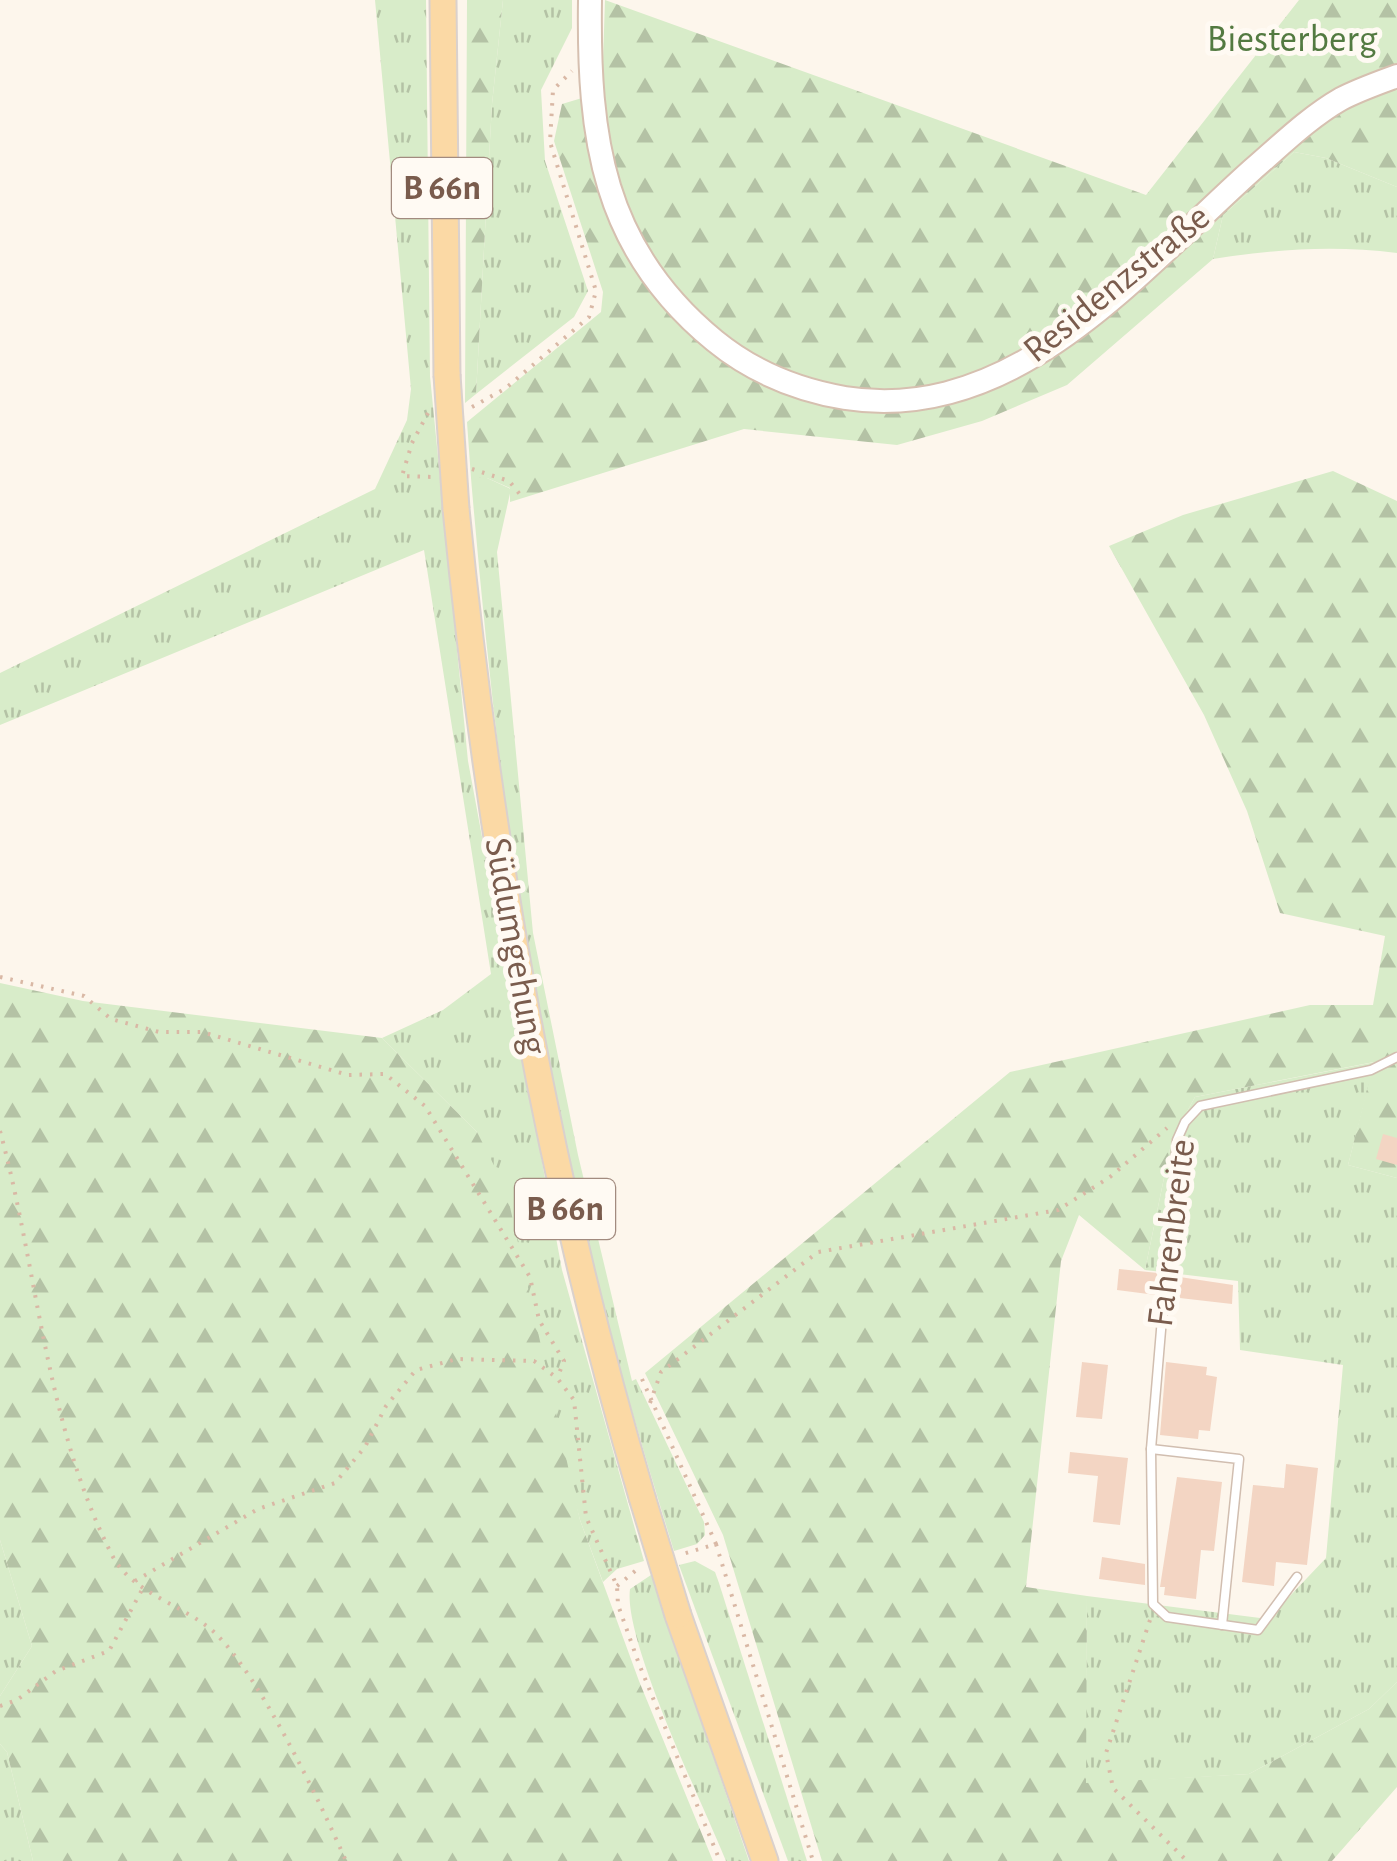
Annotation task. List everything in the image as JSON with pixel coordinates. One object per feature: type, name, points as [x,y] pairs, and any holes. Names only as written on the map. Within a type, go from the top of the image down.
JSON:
[{"type":"main road","name":"Südumgehung","points":[[443,0],[447,375],[456,510],[478,717],[507,917],[561,1196],[642,1497],[678,1615],[765,1861]]},
{"type":"main road","name":"Residenzstraße","points":[[590,0],[592,118],[605,180],[626,229],[683,315],[727,350],[799,390],[879,403],[932,398],[1021,366],[1071,333],[1294,133],[1340,100],[1397,76]]},
{"type":"lane","name":"Fahrenbreite","points":[[1154,1604],[1151,1449],[1176,1140],[1185,1122],[1200,1106],[1371,1070],[1397,1057]]},
{"type":"lane","points":[[1151,1449],[1239,1459],[1222,1625]]},
{"type":"lane","points":[[1154,1604],[1167,1618],[1258,1630],[1297,1577]]},
{"type":"path","points":[[462,408],[480,406],[506,388],[589,317],[596,291],[550,142],[553,90],[589,54]]},
{"type":"path","points":[[428,412],[412,443],[402,476],[437,477]]},
{"type":"path","points":[[456,473],[474,468],[509,481],[523,498]]},
{"type":"path","points":[[0,976],[84,996],[111,1019],[159,1032],[202,1032],[348,1075],[385,1074],[406,1087],[425,1106],[530,1276],[539,1320],[564,1360],[557,1378]]},
{"type":"path","points":[[650,1403],[661,1372],[818,1252],[1058,1210],[1110,1177],[1168,1127]]},
{"type":"path","points":[[0,1130],[18,1198],[64,1429],[113,1558],[144,1586],[214,1632],[258,1693],[346,1861]]},
{"type":"path","points":[[136,1580],[258,1508],[335,1483],[365,1447],[386,1406],[416,1370],[457,1359],[534,1361],[557,1378],[574,1400],[586,1517],[617,1586],[618,1605],[633,1650],[720,1861]]},
{"type":"path","points":[[642,1379],[716,1544],[812,1861]]},
{"type":"path","points":[[670,1558],[716,1544]]},
{"type":"path","points":[[617,1586],[625,1575],[653,1563]]},
{"type":"path","points":[[0,1706],[56,1671],[108,1650],[144,1586]]},
{"type":"path","points":[[1154,1604],[1132,1686],[1113,1724],[1106,1753],[1113,1788],[1186,1861]]},
{"type":"green space","points":[[375,0],[426,0],[430,376],[468,761],[562,1270],[644,1561],[617,1569],[603,1582],[580,1520],[477,1132],[382,1038],[443,1010],[491,974],[424,550],[0,725],[0,673],[375,489],[407,420],[411,389]]},
{"type":"green space","points":[[467,0],[503,0],[492,104],[476,394],[465,403]]},
{"type":"green space","points":[[503,0],[572,0],[572,28],[541,90],[545,161],[588,291],[574,317],[476,394],[492,104]]},
{"type":"green space","name":"Biesterberg","points":[[605,0],[1146,195],[1299,0],[1397,0],[1397,187],[1326,158],[1294,152],[1223,215],[1213,259],[1067,385],[982,421],[897,445],[744,429],[510,502],[510,488],[487,478],[471,478],[467,422],[601,312],[603,292],[554,141],[562,104],[602,92]]},
{"type":"green space","points":[[1294,152],[1326,158],[1397,187],[1397,253],[1305,249],[1213,259],[1223,215]]},
{"type":"green space","points":[[1333,471],[1397,501],[1397,1178],[1348,1165],[1374,1062],[1195,1097],[1172,1139],[1145,1270],[1079,1215],[1061,1261],[1026,1587],[1087,1596],[1086,1783],[1249,1774],[1369,1709],[1397,1682],[1397,1787],[1332,1861],[822,1861],[723,1535],[645,1373],[1010,1072],[1310,1005],[1373,1005],[1385,936],[1280,913],[1247,811],[1204,715],[1109,546],[1183,515]]},
{"type":"green space","points":[[471,478],[487,478],[511,489],[497,552],[533,933],[578,1155],[632,1381],[636,1379],[704,1522],[705,1535],[697,1544],[674,1551],[595,1277],[541,1032],[504,796]]},
{"type":"green space","points":[[0,983],[83,1001],[382,1038],[477,1132],[506,1189],[580,1520],[639,1681],[713,1861],[33,1861],[7,1752],[0,1744],[0,1696],[32,1646],[0,1540]]},
{"type":"green space","points":[[1375,1062],[1348,1165],[1397,1178],[1397,1682],[1369,1709],[1249,1774],[1085,1784],[1087,1596],[1268,1619],[1326,1558],[1343,1365],[1240,1350],[1238,1281],[1145,1270],[1172,1139],[1195,1097]]},
{"type":"green space","points":[[0,1540],[32,1646],[0,1696]]},
{"type":"green space","points":[[695,1561],[715,1572],[807,1861],[788,1861],[679,1565]]},
{"type":"green space","points":[[651,1575],[749,1861],[726,1861],[651,1682],[631,1613],[630,1589]]},
{"type":"green space","points":[[0,1744],[7,1752],[33,1861],[0,1861]]},
{"type":"building","points":[[1383,1134],[1397,1138],[1397,1165],[1376,1159]]},
{"type":"building","points":[[1119,1269],[1158,1273],[1156,1295],[1117,1290]]},
{"type":"building","points":[[1173,1276],[1233,1285],[1232,1304],[1171,1297]]},
{"type":"building","points":[[1082,1362],[1108,1365],[1102,1419],[1076,1417]]},
{"type":"building","points":[[1166,1362],[1207,1367],[1206,1375],[1217,1377],[1210,1431],[1199,1430],[1198,1439],[1160,1435]]},
{"type":"building","points":[[1070,1452],[1128,1458],[1120,1525],[1093,1522],[1098,1476],[1068,1473]]},
{"type":"building","points":[[1286,1464],[1318,1468],[1307,1565],[1276,1562],[1274,1586],[1242,1582],[1253,1485],[1284,1488]]},
{"type":"building","points":[[1177,1477],[1222,1482],[1214,1551],[1201,1550],[1196,1599],[1164,1595],[1165,1587],[1160,1587]]},
{"type":"building","points":[[1102,1557],[1145,1564],[1145,1585],[1099,1579]]}]
